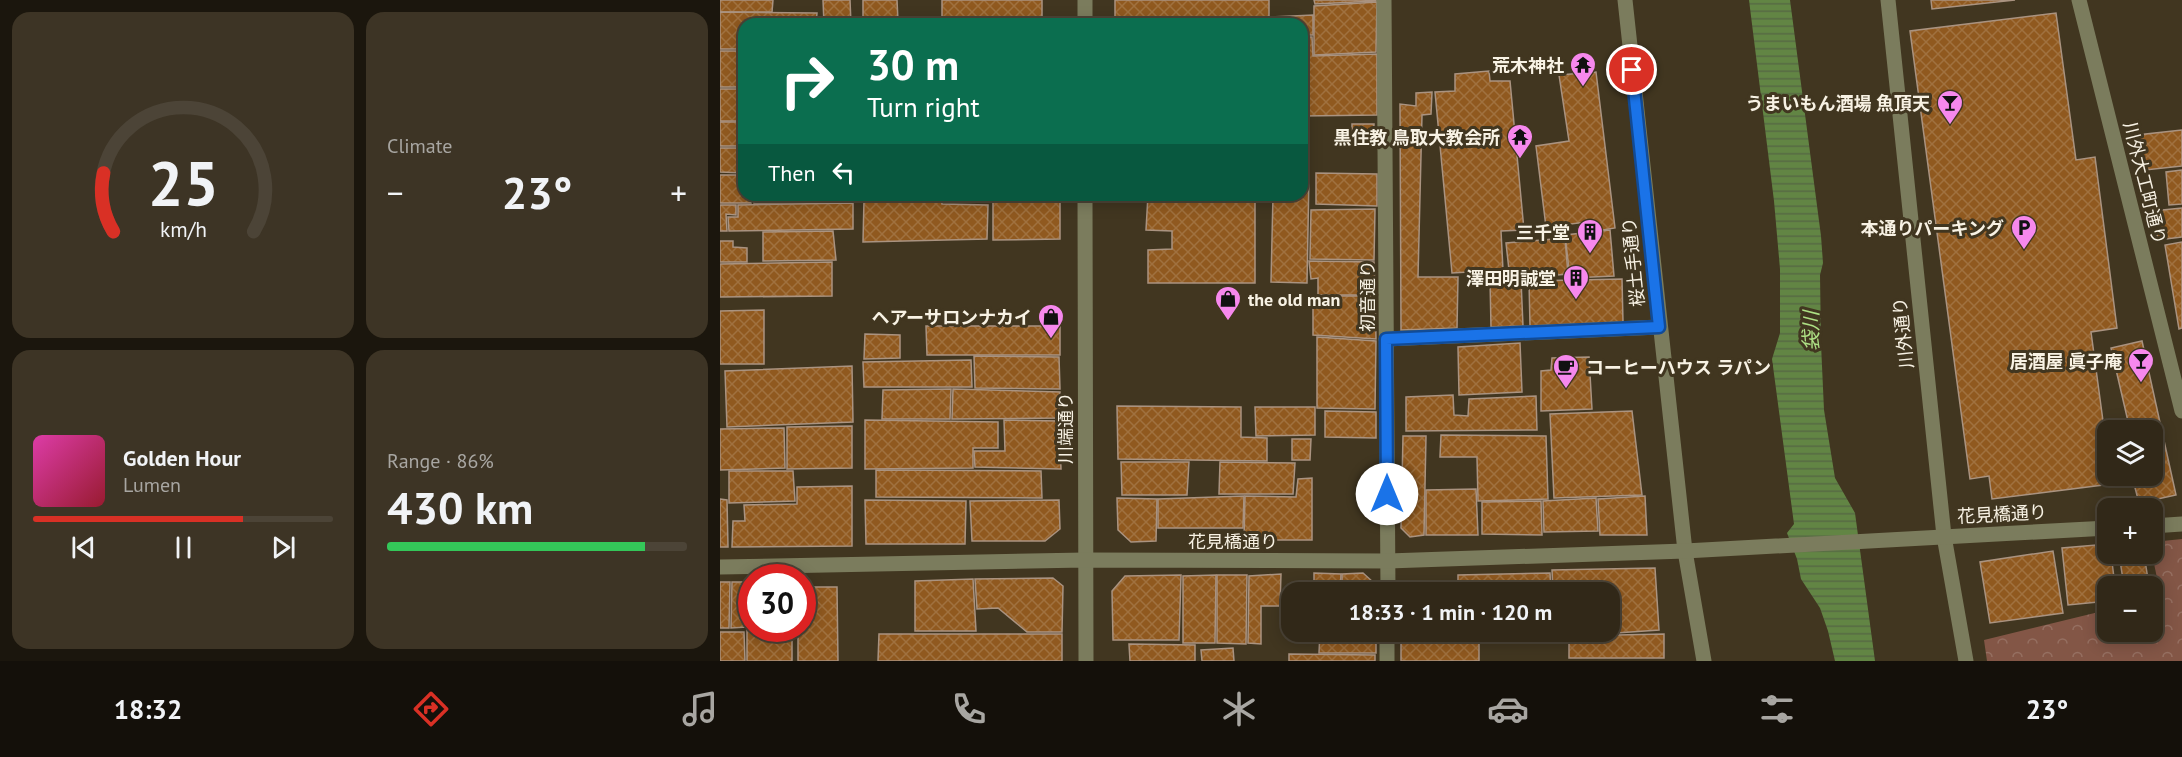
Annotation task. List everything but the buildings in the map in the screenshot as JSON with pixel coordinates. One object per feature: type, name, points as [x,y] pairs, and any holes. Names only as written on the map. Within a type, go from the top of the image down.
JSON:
[{"type":"street","points":[[1085,0],[1085,18]]},
{"type":"street","name":"初音通り","points":[[1384,0],[1388,582]]},
{"type":"street","name":"桜土手通り","points":[[1625,0],[1685,551],[1704,661]]},
{"type":"street","name":"川外通り","points":[[1888,0],[1944,537],[1966,661]]},
{"type":"street","name":"川外大工町通り","points":[[2079,0],[2182,411]]},
{"type":"street","name":"川端通り","points":[[1085,201],[1086,661]]},
{"type":"street","points":[[1386,339],[1659,327]]},
{"type":"street","points":[[2163,525],[2182,524]]},
{"type":"street","name":"花見橋通り","points":[[720,567],[1085,560],[1388,561],[1685,551],[2097,529]]},
{"type":"street","points":[[1387,642],[1387,661]]},
{"type":"green space","points":[[2182,539],[2182,661],[1987,661],[1984,640],[2097,612],[2097,642],[2163,642],[2163,576],[2157,576],[2154,564],[2163,564],[2163,541]]},
{"type":"water","name":"袋川","points":[[1749,0],[1790,0],[1821,236],[1823,263],[1820,275],[1821,344],[1824,410],[1835,478],[1855,513],[1875,661],[1835,661],[1820,608],[1801,579],[1797,559],[1787,533],[1794,524],[1772,359],[1780,333],[1780,269],[1774,201]]},
{"type":"place","name":"荒木神社","points":[[1583,88]]},
{"type":"place","name":"うまいもん酒場 魚頂天","points":[[1950,126]]},
{"type":"place","name":"黒住教 鳥取大教会所","points":[[1520,160]]},
{"type":"place","name":"本通りパーキング","points":[[2024,251]]},
{"type":"place","name":"三千堂","points":[[1590,255]]},
{"type":"place","name":"澤田明誠堂","points":[[1576,301]]},
{"type":"place","name":"the old man","points":[[1228,322]]},
{"type":"place","name":"ヘアーサロンナカイ","points":[[1051,340]]},
{"type":"place","name":"居酒屋 眞子庵","points":[[2141,384]]},
{"type":"place","name":"コーヒーハウス ラパン","points":[[1566,390]]},
{"type":"route","points":[[1387,494],[1386,339],[1659,327],[1632,70]]}]
